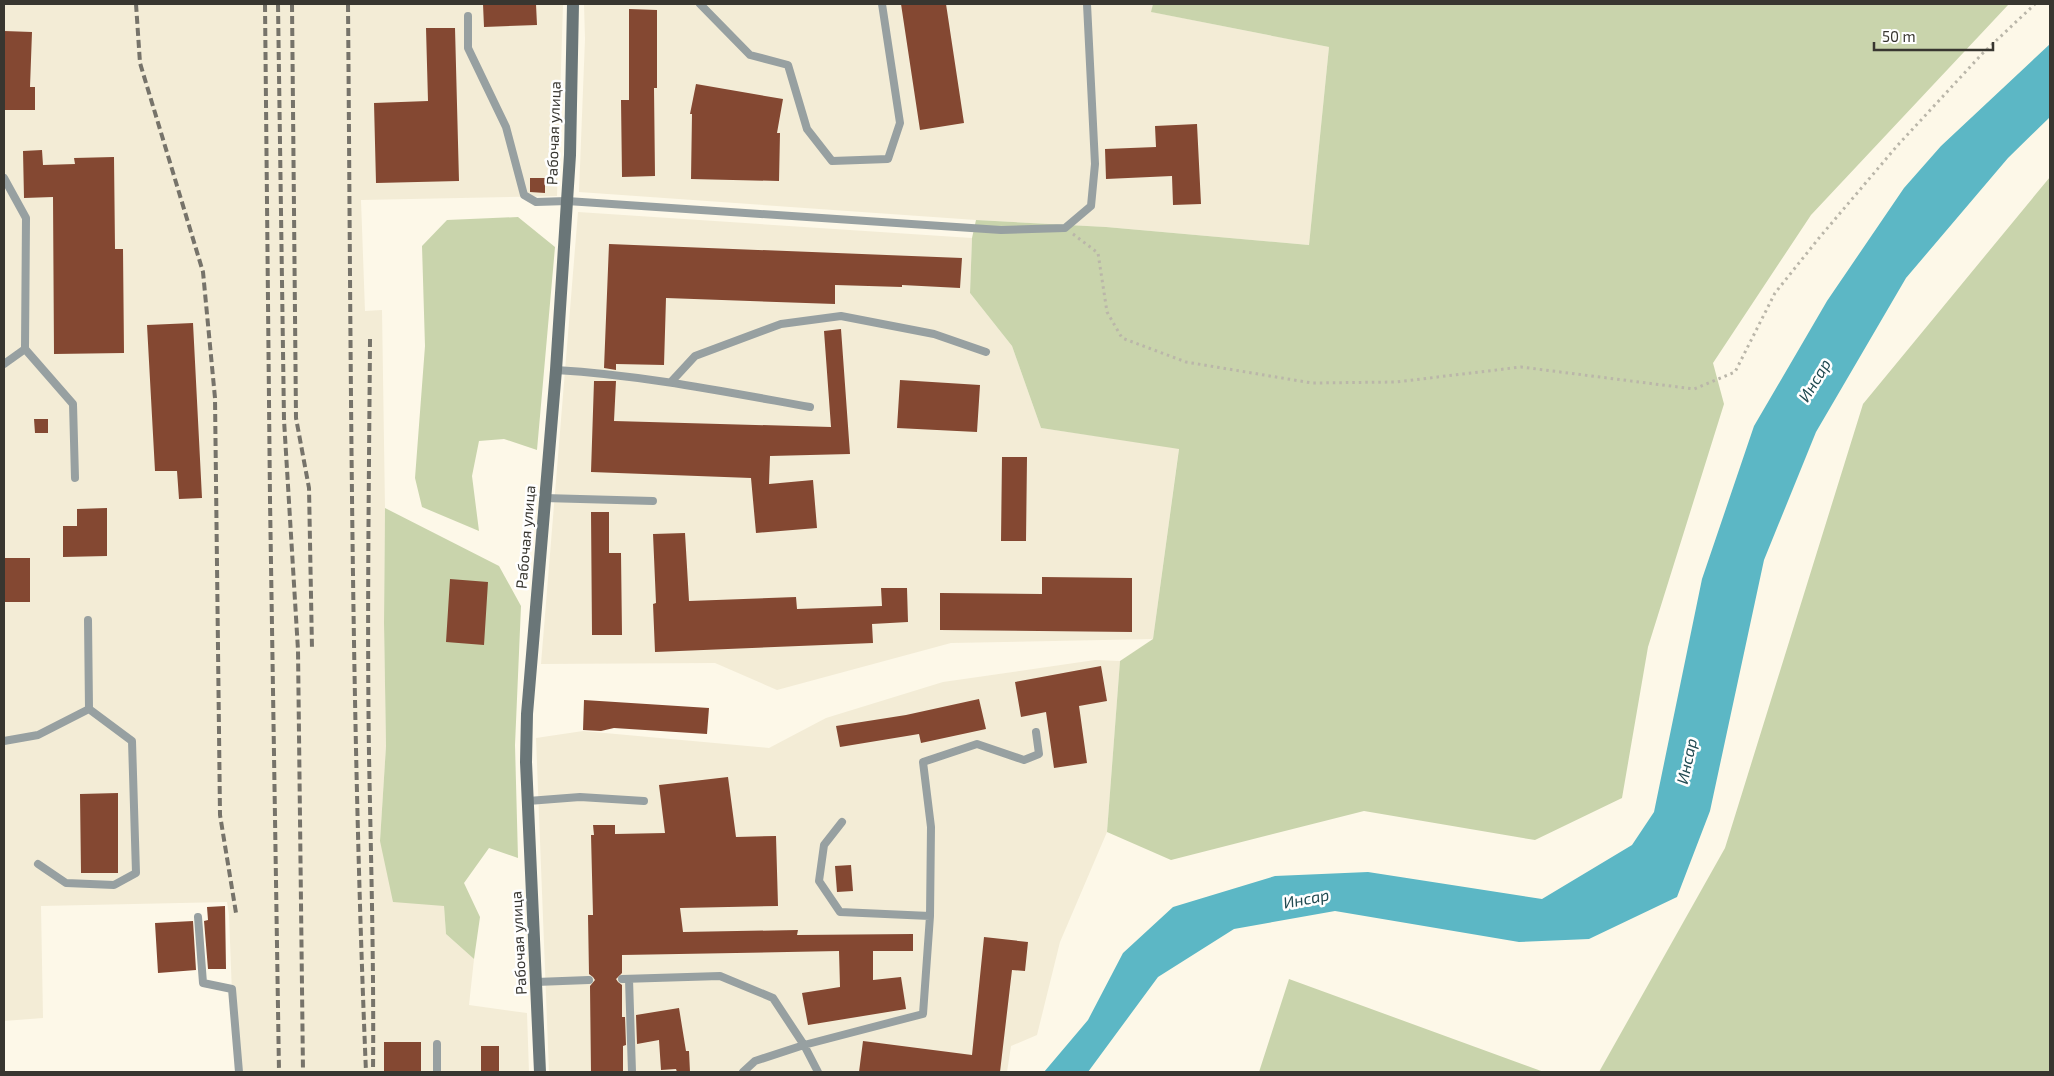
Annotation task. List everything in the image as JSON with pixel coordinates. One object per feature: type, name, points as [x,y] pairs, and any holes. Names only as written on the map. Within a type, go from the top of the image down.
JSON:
[{"type":"street","name":"Рабочая улица","points":[[540,1072],[528,802],[527,714],[556,370],[570,155],[573,4]]},
{"type":"lane","points":[[700,4],[750,55],[788,65],[807,130],[832,160],[888,159],[900,123],[882,4]]},
{"type":"lane","points":[[468,16],[468,48],[506,127],[524,195],[536,202],[567,201],[1001,230],[1065,228],[1091,206],[1095,164],[1087,4]]},
{"type":"lane","points":[[4,178],[26,218],[25,349],[73,404],[75,478]]},
{"type":"lane","points":[[671,382],[695,356],[782,324],[841,316],[934,334],[986,352]]},
{"type":"lane","points":[[4,364],[25,349]]},
{"type":"lane","points":[[556,370],[604,373],[671,382],[810,407]]},
{"type":"lane","points":[[544,498],[653,501]]},
{"type":"lane","points":[[88,620],[89,709]]},
{"type":"lane","points":[[4,741],[38,734],[89,709]]},
{"type":"lane","points":[[38,864],[66,883],[114,885],[136,873],[132,741],[89,709]]},
{"type":"lane","points":[[743,1072],[755,1060],[804,1045],[923,1014],[930,916],[931,827],[924,762],[977,744],[1024,760],[1039,754],[1036,732]]},
{"type":"lane","points":[[528,802],[580,797],[644,801]]},
{"type":"lane","points":[[842,822],[824,845],[819,881],[840,912],[930,916]]},
{"type":"lane","points":[[198,917],[203,982],[232,989],[239,1072]]},
{"type":"lane","points":[[632,1072],[626,979],[720,976],[773,998],[804,1045],[818,1072]]},
{"type":"lane","points":[[536,982],[590,980]]},
{"type":"lane","points":[[437,1044],[438,1072]]},
{"type":"path","points":[[1065,228],[1098,253],[1107,312],[1122,338],[1186,362],[1312,383],[1396,382],[1521,367],[1694,389],[1735,372],[1774,293],[1910,132],[1982,54],[2035,4]]},
{"type":"shaded area","points":[[4,4],[563,4],[557,196],[361,200],[365,311],[382,310],[386,746],[380,841],[444,906],[446,934],[474,959],[469,1005],[527,1013],[529,1072],[235,1072],[227,902],[41,906],[43,1018],[4,1021]]},
{"type":"shaded area","points":[[584,4],[1153,4],[1152,12],[1329,47],[1309,245],[1106,227],[976,220],[579,192],[585,39]]},
{"type":"shaded area","points":[[578,212],[972,238],[970,293],[1012,346],[1041,428],[1179,448],[1153,639],[951,643],[777,690],[715,663],[541,664]]},
{"type":"shaded area","points":[[1095,660],[1120,661],[1107,832],[1060,942],[1037,1035],[1011,1046],[1007,1072],[549,1072],[536,738],[583,731],[769,748],[826,718],[943,682]]},
{"type":"green space","points":[[1153,4],[2009,4],[1811,215],[1713,363],[1724,404],[1648,647],[1622,798],[1535,840],[1364,811],[1171,860],[1107,832],[1120,661],[1153,639],[1179,449],[1041,428],[1012,346],[970,293],[972,238],[976,220],[1106,227],[1309,245],[1329,47],[1151,12]]},
{"type":"green space","points":[[2050,177],[2050,1072],[1599,1072],[1725,848],[1863,404]]},
{"type":"green space","points":[[518,217],[555,247],[537,450],[504,439],[479,441],[472,476],[479,531],[422,507],[415,478],[425,346],[422,246],[447,220]]},
{"type":"green space","points":[[385,508],[499,566],[521,606],[515,745],[518,858],[489,848],[464,883],[480,917],[474,959],[446,934],[444,906],[393,902],[380,841],[386,746]]},
{"type":"green space","points":[[1289,979],[1544,1072],[1259,1072]]},
{"type":"water","name":"Инсар","points":[[2050,44],[2050,117],[2008,158],[1906,278],[1816,432],[1764,560],[1710,811],[1677,897],[1589,939],[1519,942],[1335,911],[1234,929],[1158,977],[1088,1072],[1044,1072],[1088,1020],[1123,953],[1173,907],[1275,876],[1368,872],[1542,899],[1632,845],[1654,812],[1702,579],[1754,426],[1827,301],[1904,188],[1941,146]]},
{"type":"building","points":[[483,4],[536,4],[537,25],[484,27]]},
{"type":"building","points":[[901,4],[946,4],[964,123],[920,130]]},
{"type":"building","points":[[629,9],[657,10],[657,88],[654,88],[655,176],[622,177],[621,100],[629,100]]},
{"type":"building","points":[[426,28],[455,28],[459,181],[376,183],[374,103],[428,101]]},
{"type":"building","points":[[4,31],[32,32],[30,87],[35,87],[35,110],[4,110]]},
{"type":"building","points":[[696,84],[783,99],[777,133],[780,133],[779,181],[691,179],[692,114],[690,114]]},
{"type":"building","points":[[1197,124],[1201,204],[1173,205],[1172,176],[1106,179],[1105,149],[1156,147],[1155,126]]},
{"type":"building","points":[[42,150],[43,165],[75,164],[74,158],[114,157],[115,249],[123,249],[124,353],[54,354],[53,197],[24,198],[23,151]]},
{"type":"building","points":[[530,178],[545,178],[545,193],[530,192]]},
{"type":"building","points":[[609,244],[962,258],[960,288],[902,285],[902,287],[835,285],[835,304],[666,298],[664,365],[616,364],[616,370],[604,368]]},
{"type":"building","points":[[193,323],[202,498],[179,499],[177,471],[155,471],[147,325]]},
{"type":"building","points":[[841,329],[850,454],[770,456],[769,484],[813,480],[817,528],[756,533],[751,478],[591,472],[594,381],[616,381],[614,421],[831,427],[824,331]]},
{"type":"building","points":[[900,380],[980,385],[977,432],[897,428]]},
{"type":"building","points":[[34,419],[48,419],[48,433],[35,433]]},
{"type":"building","points":[[1002,457],[1027,457],[1026,541],[1001,541]]},
{"type":"building","points":[[107,508],[107,556],[63,557],[63,526],[77,526],[77,509]]},
{"type":"building","points":[[591,512],[609,512],[609,553],[621,553],[622,635],[592,635]]},
{"type":"building","points":[[685,533],[689,601],[796,597],[797,609],[882,606],[881,588],[907,588],[908,622],[872,624],[873,643],[655,652],[653,604],[656,603],[653,534]]},
{"type":"building","points":[[4,558],[30,558],[30,602],[4,602]]},
{"type":"building","points":[[1042,577],[1132,578],[1132,632],[940,630],[940,593],[1042,594]]},
{"type":"building","points":[[450,579],[488,582],[484,645],[446,642]]},
{"type":"building","points":[[1101,666],[1107,701],[1079,706],[1087,763],[1054,768],[1046,712],[1021,717],[1015,682]]},
{"type":"building","points":[[979,699],[986,729],[921,743],[919,734],[840,747],[836,726],[906,715]]},
{"type":"building","points":[[584,700],[709,708],[707,734],[614,728],[601,731],[583,730]]},
{"type":"building","points":[[728,777],[736,837],[776,836],[778,906],[680,908],[683,932],[798,930],[797,935],[913,934],[913,951],[873,951],[873,980],[901,977],[906,1009],[808,1025],[802,993],[840,987],[839,951],[622,955],[622,973],[616,979],[622,985],[622,1017],[625,1017],[626,1045],[623,1046],[623,1072],[591,1072],[590,986],[595,980],[589,974],[588,915],[593,915],[591,835],[594,835],[593,825],[615,825],[615,834],[665,833],[659,785]]},
{"type":"building","points":[[118,793],[118,873],[81,873],[80,794]]},
{"type":"building","points":[[851,865],[853,891],[837,892],[835,866]]},
{"type":"building","points":[[225,906],[226,969],[208,969],[204,921],[208,920],[207,907]]},
{"type":"building","points":[[193,921],[196,970],[158,973],[155,923]]},
{"type":"building","points":[[984,937],[1028,942],[1025,971],[1012,970],[1000,1072],[859,1072],[863,1041],[972,1055]]},
{"type":"building","points":[[679,1008],[686,1051],[689,1051],[690,1072],[677,1072],[676,1069],[661,1070],[659,1040],[637,1044],[636,1015]]},
{"type":"building","points":[[384,1042],[421,1042],[421,1072],[384,1072]]},
{"type":"building","points":[[481,1046],[499,1046],[499,1072],[481,1072]]},
{"type":"railway","points":[[136,4],[140,63],[203,272],[215,398],[220,815],[236,913]]},
{"type":"railway","points":[[265,4],[270,500],[279,1072]]},
{"type":"railway","points":[[278,4],[284,420],[298,650],[303,1072]]},
{"type":"railway","points":[[292,4],[296,418],[309,488],[312,649]]},
{"type":"railway","points":[[348,4],[357,805],[366,1072]]},
{"type":"railway","points":[[370,339],[368,651],[373,1072]]}]
